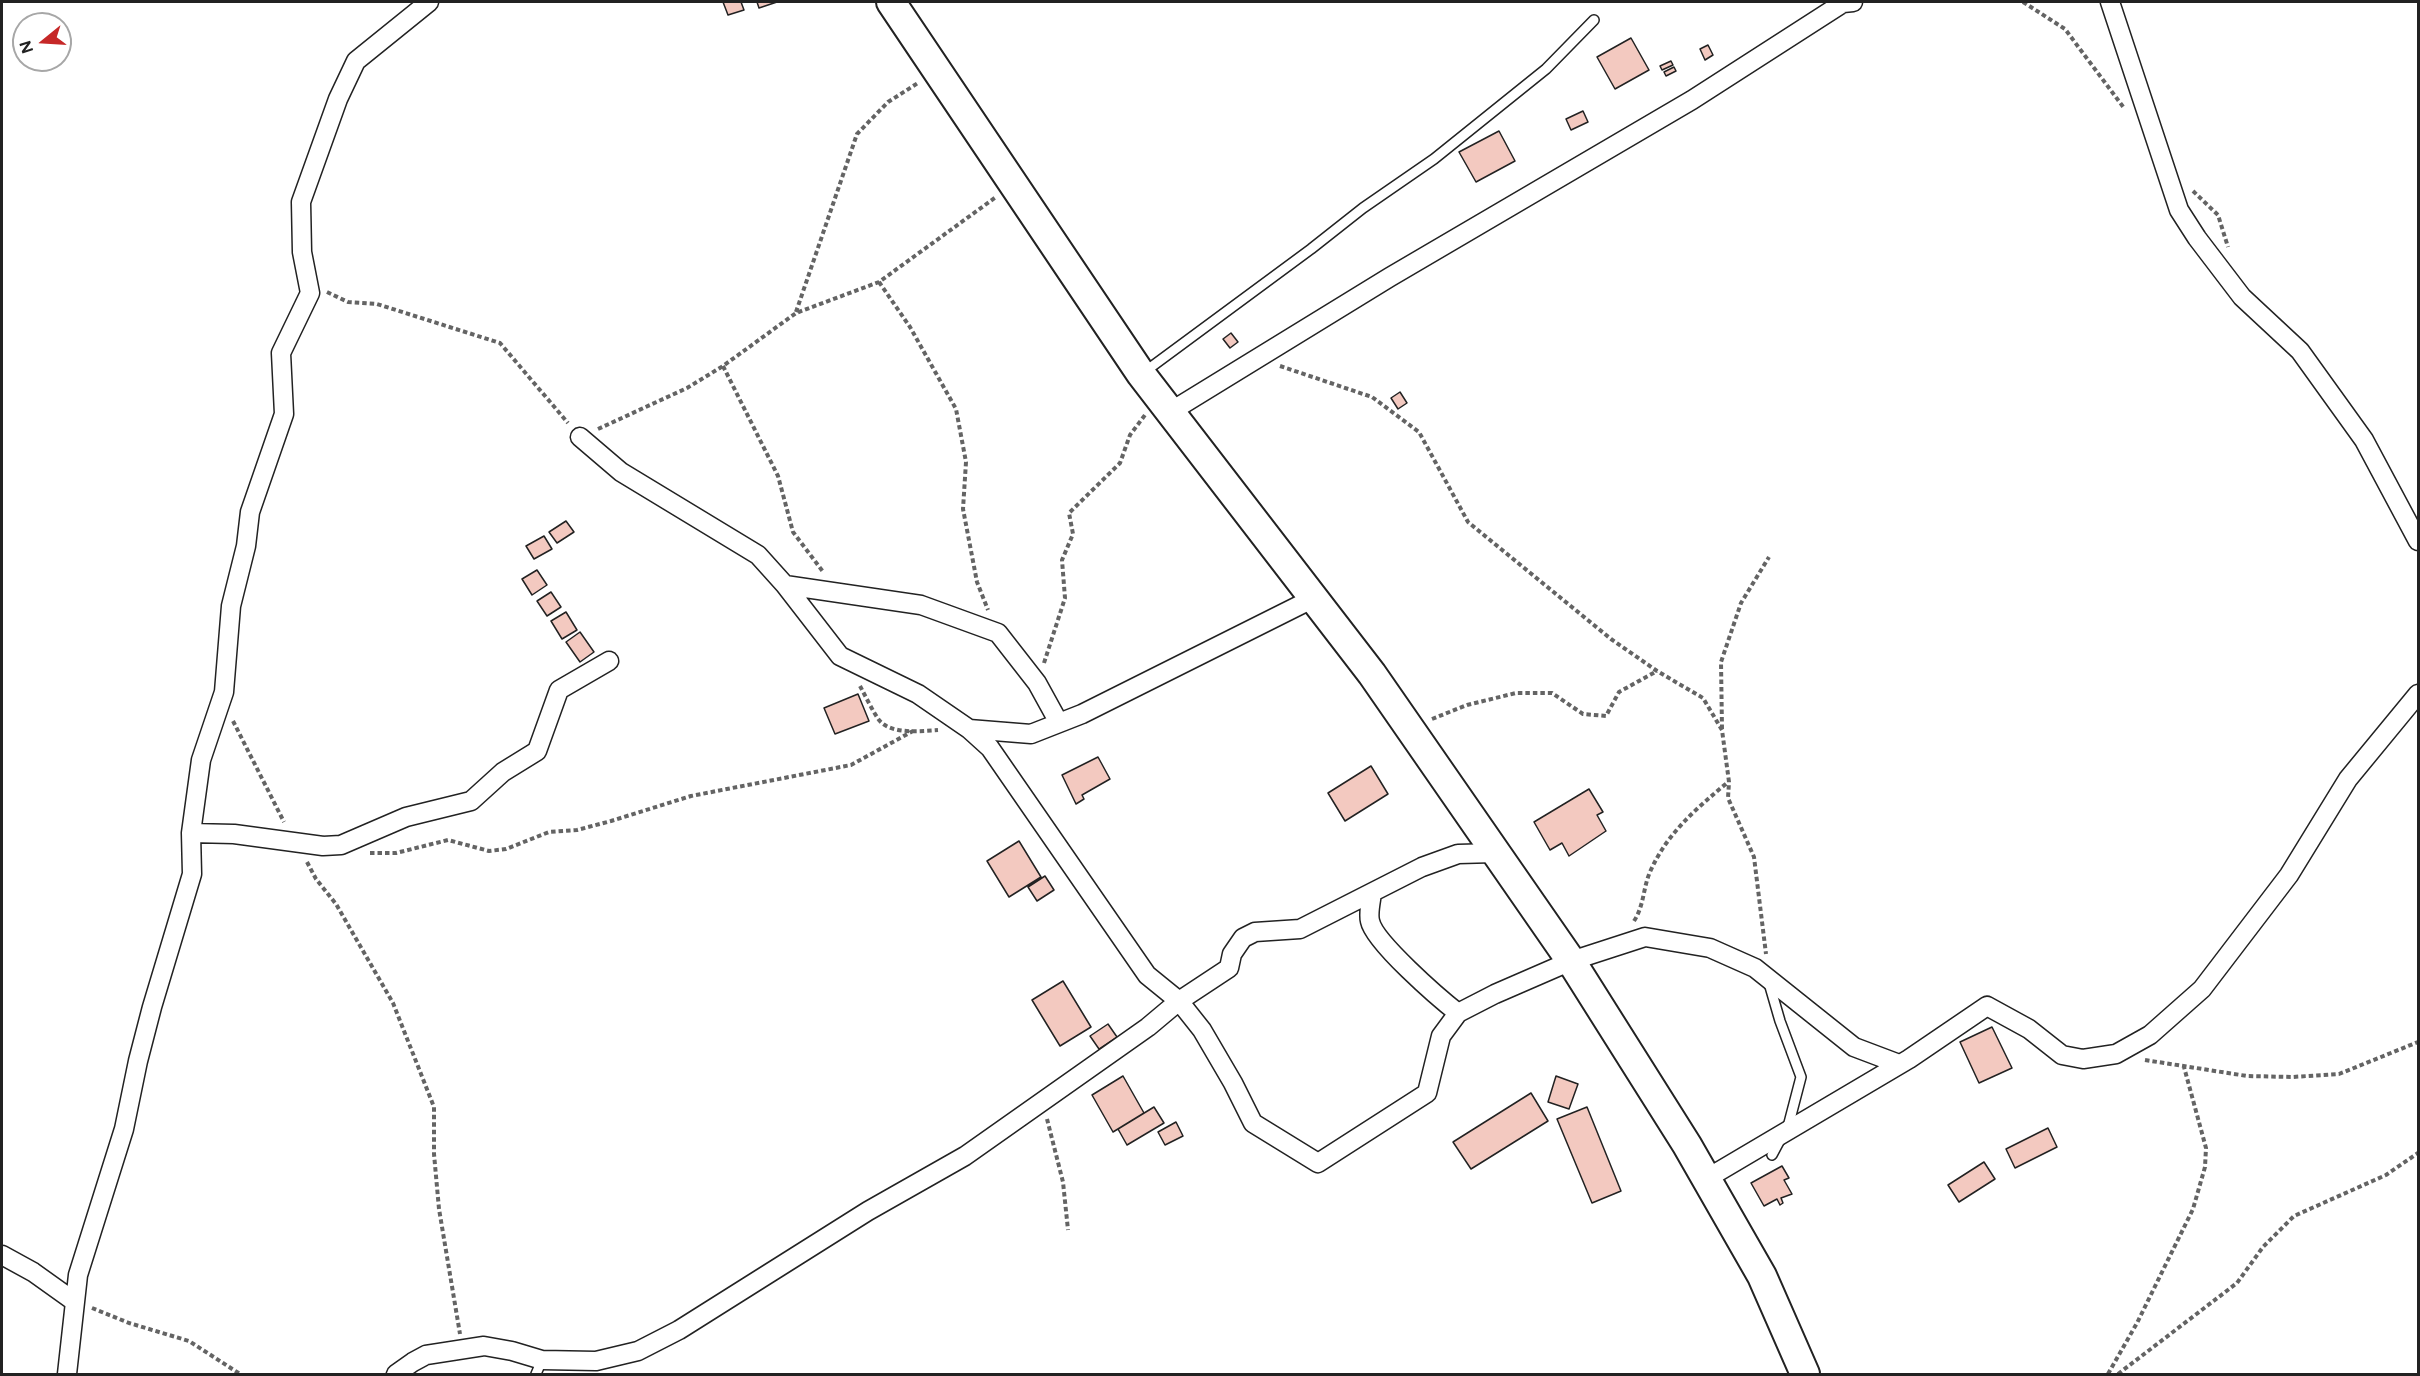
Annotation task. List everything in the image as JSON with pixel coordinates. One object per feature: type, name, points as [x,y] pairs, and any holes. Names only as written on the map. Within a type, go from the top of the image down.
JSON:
[{"type":"main road","points":[[891,2],[1141,374],[1372,674],[1570,961],[1706,1179],[1762,1276],[1805,1374]]},
{"type":"street","points":[[67,1374],[78,1275],[124,1129],[152,1007],[192,874],[191,833],[201,760],[221,700],[231,606],[246,546],[250,512],[284,414],[281,354],[310,293],[302,252],[301,202],[338,99],[356,61],[429,2]]},
{"type":"street","points":[[1165,404],[1256,359],[1390,277],[1692,100],[1843,3],[1852,2]]},
{"type":"street","points":[[2109,2],[2179,210],[2197,238],[2242,297],[2300,351],[2364,441],[2418,541]]},
{"type":"street","points":[[580,437],[621,472],[758,555],[785,585],[840,656],[918,694],[969,729],[990,748],[1147,975],[1179,1001],[1202,1030],[1253,1124],[1318,1163],[1427,1092],[1441,1036],[1458,1013],[1570,961],[1645,937],[1710,948],[1755,968],[1854,1047],[1899,1064]]},
{"type":"street","points":[[785,585],[921,605],[998,633],[1037,683],[1059,723]]},
{"type":"street","points":[[969,729],[1031,734],[1082,714],[1314,598]]},
{"type":"street","points":[[191,833],[234,834],[322,846],[341,845],[406,818],[471,801],[503,772],[537,752],[559,690],[609,661]]},
{"type":"street","points":[[1706,1179],[1899,1064],[1988,1006],[2029,1029],[2062,1055],[2084,1059],[2116,1054],[2150,1035],[2202,989],[2289,875],[2348,778],[2418,694]]},
{"type":"street","points":[[396,1374],[426,1355],[484,1346],[512,1351],[539,1367],[596,1361],[638,1351],[679,1330],[868,1211],[965,1156],[1228,968],[1232,954],[1243,938],[1255,932],[1300,929],[1422,867],[1458,854],[1495,853]]},
{"type":"street","points":[[1372,893],[1370,921],[1378,936],[1437,997],[1458,1013]]},
{"type":"street","points":[[2,1255],[33,1272],[75,1302]]},
{"type":"lane","points":[[1141,374],[1363,208],[1434,159],[1546,69],[1594,20]]},
{"type":"lane","points":[[1769,981],[1780,1021],[1801,1077],[1789,1123],[1772,1155]]},
{"type":"path","points":[[2023,2],[2065,29],[2119,103],[2154,135]]},
{"type":"path","points":[[796,313],[856,134],[888,102],[937,71]]},
{"type":"path","points":[[308,283],[348,302],[377,304],[500,344],[580,437],[687,388],[723,366],[796,313],[879,282],[1013,184]]},
{"type":"path","points":[[879,282],[910,327],[956,409],[966,462],[963,509],[977,582],[998,633]]},
{"type":"path","points":[[1256,359],[1372,397],[1419,432],[1468,522],[1611,639],[1657,671],[1703,698],[1722,730]]},
{"type":"path","points":[[723,366],[778,476],[793,532],[838,593]]},
{"type":"path","points":[[1037,683],[1065,598],[1062,560],[1073,534],[1070,513],[1120,463],[1130,435],[1165,404]]},
{"type":"path","points":[[1769,557],[1741,603],[1721,662],[1722,730],[1729,782],[1728,798],[1754,857],[1769,981]]},
{"type":"path","points":[[840,656],[879,720],[888,727],[913,731],[969,729]]},
{"type":"path","points":[[1409,728],[1467,705],[1516,693],[1552,693],[1583,714],[1605,716],[1619,692],[1657,671]]},
{"type":"path","points":[[221,700],[278,812],[316,879],[336,904],[393,1003],[434,1107],[434,1154],[439,1209],[462,1349]]},
{"type":"path","points":[[341,845],[374,854],[396,853],[448,840],[489,851],[506,849],[549,832],[577,830],[691,796],[851,765],[913,731]]},
{"type":"path","points":[[1616,946],[1639,914],[1649,874],[1666,840],[1701,805],[1729,782]]},
{"type":"path","points":[[2116,1054],[2247,1076],[2292,1077],[2339,1074],[2418,1042]]},
{"type":"path","points":[[2108,1374],[2137,1323],[2193,1209],[2205,1167],[2206,1148],[2184,1067]]},
{"type":"path","points":[[1042,1102],[1064,1182],[1068,1230]]},
{"type":"path","points":[[2118,1374],[2237,1282],[2263,1247],[2294,1216],[2386,1175],[2418,1153]]},
{"type":"path","points":[[75,1302],[129,1323],[189,1341],[240,1374]]},
{"type":"building","points":[[723,2],[741,2],[744,10],[728,15]]},
{"type":"building","points":[[757,2],[777,2],[759,8]]},
{"type":"building","points":[[1631,38],[1649,70],[1615,89],[1597,57]]},
{"type":"building","points":[[1708,45],[1713,55],[1705,60],[1700,49]]},
{"type":"building","points":[[1671,61],[1673,65],[1662,70],[1660,66]]},
{"type":"building","points":[[1674,67],[1676,71],[1666,76],[1664,72]]},
{"type":"building","points":[[1583,111],[1588,122],[1571,130],[1566,119]]},
{"type":"building","points":[[1499,131],[1515,161],[1476,182],[1459,152]]},
{"type":"building","points":[[1231,333],[1238,342],[1230,348],[1223,339]]},
{"type":"building","points":[[1400,392],[1407,403],[1398,409],[1391,398]]},
{"type":"building","points":[[566,521],[574,532],[557,543],[549,532]]},
{"type":"building","points":[[544,536],[552,549],[534,559],[526,546]]},
{"type":"building","points":[[537,570],[547,585],[532,595],[522,579]]},
{"type":"building","points":[[551,592],[561,607],[547,616],[537,601]]},
{"type":"building","points":[[566,612],[577,630],[562,639],[551,621]]},
{"type":"building","points":[[580,632],[594,652],[580,662],[566,642]]},
{"type":"building","points":[[858,694],[869,721],[835,734],[824,708]]},
{"type":"building","points":[[1098,757],[1110,779],[1082,795],[1084,799],[1076,804],[1062,775]]},
{"type":"building","points":[[1371,766],[1388,794],[1345,821],[1328,793]]},
{"type":"building","points":[[1589,789],[1603,812],[1597,815],[1606,831],[1569,856],[1562,843],[1550,850],[1534,822]]},
{"type":"building","points":[[1019,841],[1041,877],[1009,897],[987,861]]},
{"type":"building","points":[[1045,876],[1054,890],[1037,901],[1028,887]]},
{"type":"building","points":[[1063,981],[1091,1027],[1060,1046],[1032,1000]]},
{"type":"building","points":[[1108,1024],[1117,1037],[1099,1049],[1090,1036]]},
{"type":"building","points":[[1992,1027],[2012,1068],[1979,1083],[1960,1042]]},
{"type":"building","points":[[1123,1076],[1144,1113],[1113,1132],[1092,1095]]},
{"type":"building","points":[[1556,1076],[1578,1084],[1569,1109],[1548,1102]]},
{"type":"building","points":[[1531,1093],[1548,1121],[1471,1169],[1453,1142]]},
{"type":"building","points":[[1154,1107],[1164,1123],[1127,1145],[1118,1129]]},
{"type":"building","points":[[1587,1107],[1621,1191],[1592,1203],[1557,1119]]},
{"type":"building","points":[[1176,1122],[1183,1136],[1165,1145],[1158,1132]]},
{"type":"building","points":[[2048,1128],[2057,1147],[2015,1168],[2006,1149]]},
{"type":"building","points":[[1984,1162],[1995,1179],[1959,1202],[1948,1185]]},
{"type":"building","points":[[1782,1166],[1789,1178],[1784,1180],[1792,1194],[1781,1198],[1783,1203],[1780,1205],[1777,1199],[1764,1206],[1751,1183]]}]
